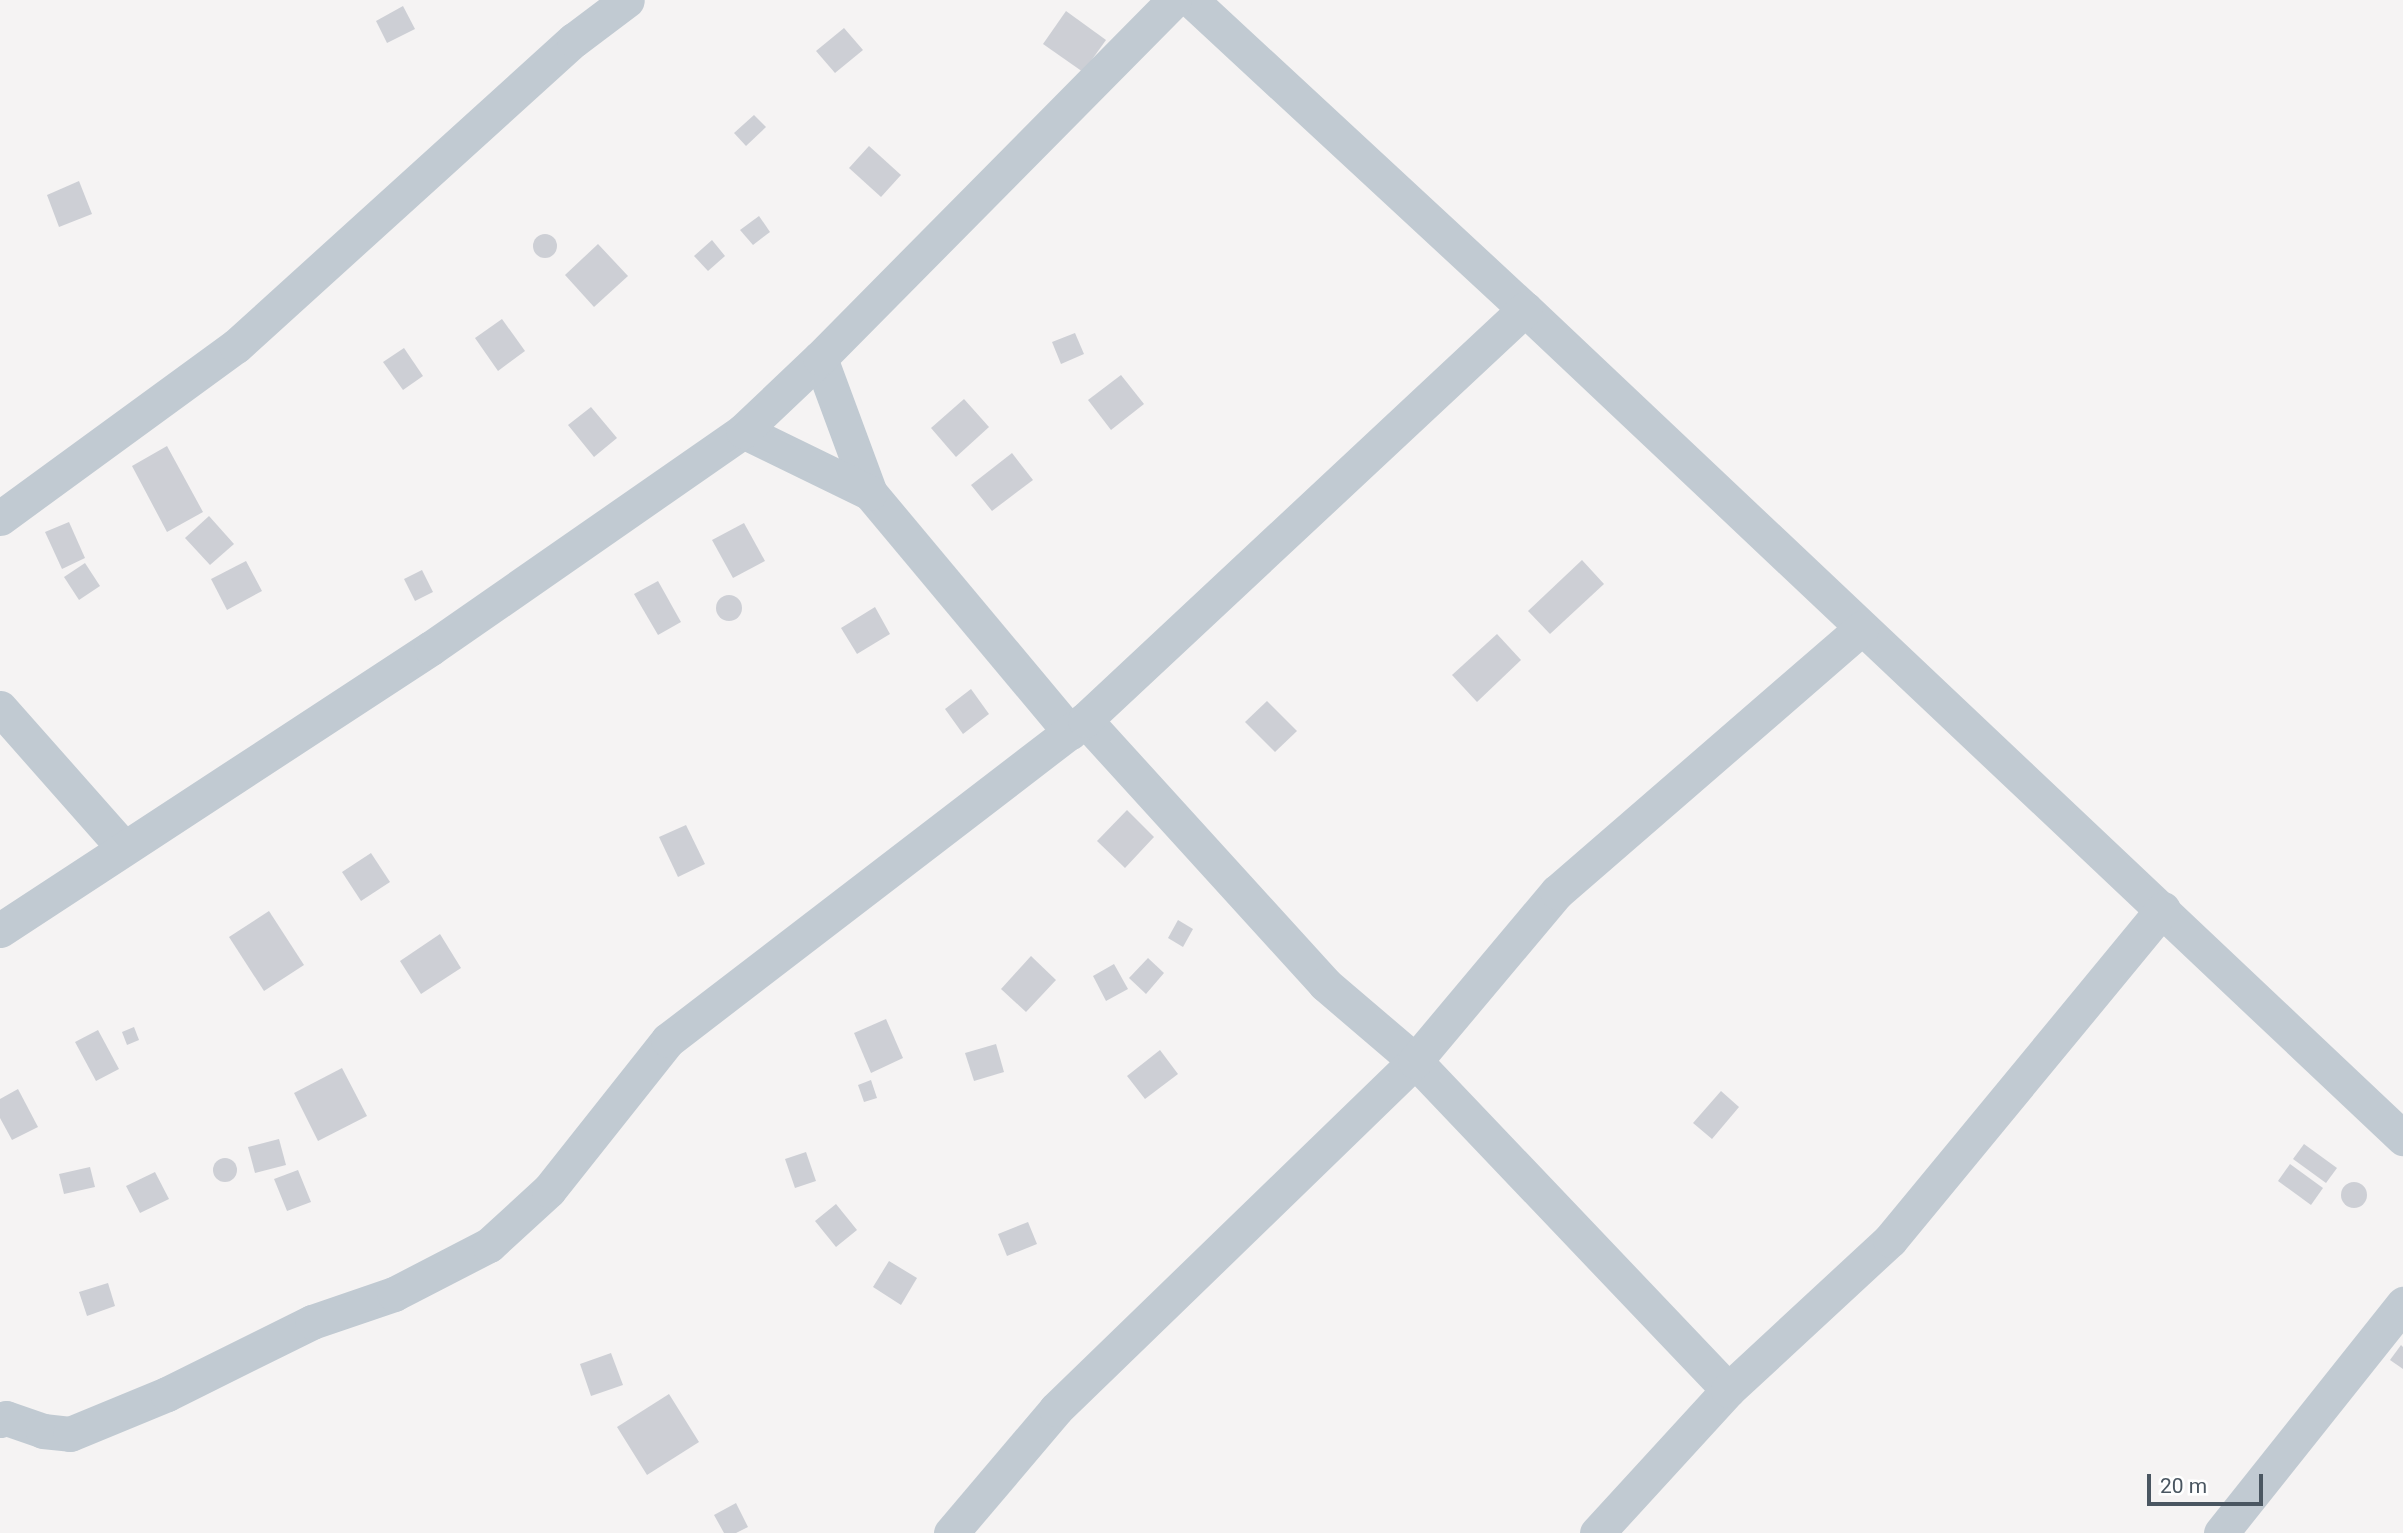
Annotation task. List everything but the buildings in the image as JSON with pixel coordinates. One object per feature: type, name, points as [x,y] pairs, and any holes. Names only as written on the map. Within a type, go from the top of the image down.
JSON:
[{"type":"street","points":[[0,518],[236,346],[574,40],[627,0]]},
{"type":"street","points":[[0,930],[123,847],[431,648],[743,431],[820,358],[1174,0]]},
{"type":"street","points":[[1191,0],[1525,309],[2403,1138]]},
{"type":"street","points":[[0,1420],[6,1418],[43,1431],[70,1434],[167,1394],[312,1322],[394,1294],[489,1245],[548,1190],[668,1040],[1078,726],[1525,309]]},
{"type":"street","points":[[820,358],[870,493],[1078,726],[1325,984],[1415,1061],[1728,1390]]},
{"type":"street","points":[[743,431],[870,493]]},
{"type":"street","points":[[951,1533],[1056,1409],[1415,1061],[1557,892],[1862,628]]},
{"type":"street","points":[[0,708],[123,847]]},
{"type":"street","points":[[1597,1533],[1728,1390],[1890,1241],[2163,909]]},
{"type":"street","points":[[2221,1533],[2403,1304]]}]
